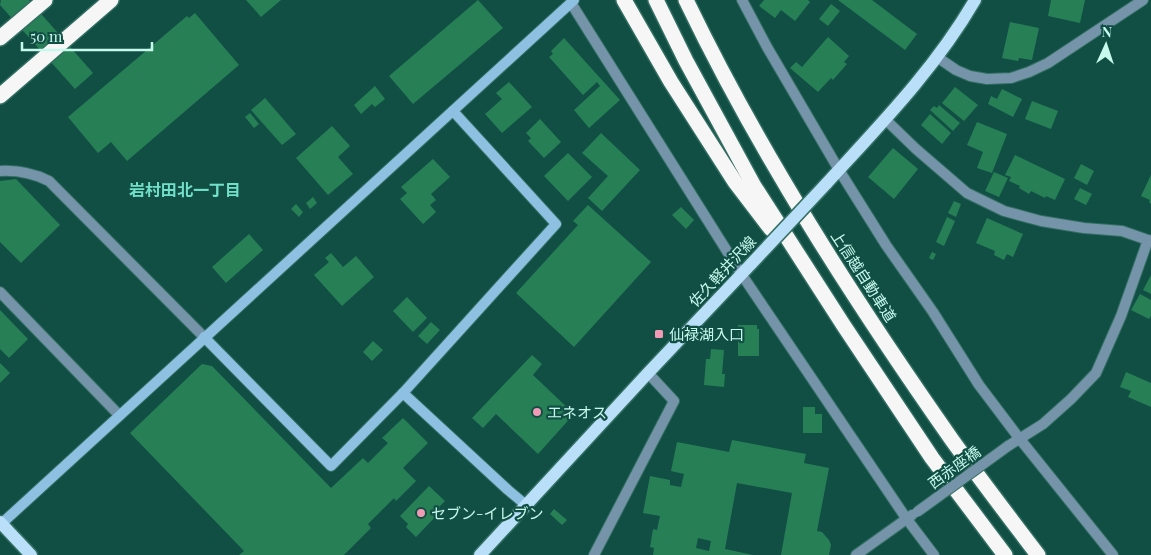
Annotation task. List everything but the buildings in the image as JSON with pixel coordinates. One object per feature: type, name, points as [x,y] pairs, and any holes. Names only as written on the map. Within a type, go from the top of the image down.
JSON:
[{"type":"highway","points":[[0,38],[45,0]]},
{"type":"highway","points":[[0,96],[111,0]]},
{"type":"highway","points":[[624,0],[671,82],[735,182],[844,326]]},
{"type":"highway","points":[[656,0],[686,61],[754,186],[932,458],[1005,555]]},
{"type":"highway","name":"上信越自動車道","points":[[686,0],[710,50],[798,206],[952,440],[1038,555]]},
{"type":"main road","name":"佐久軽井沢線","points":[[480,555],[886,120],[937,57],[975,0]]},
{"type":"main road","points":[[0,524],[31,555]]},
{"type":"street","points":[[742,0],[767,47],[839,170],[886,245],[933,312],[978,385],[1113,555]]},
{"type":"street","points":[[937,57],[956,70],[970,76],[987,79],[1011,78],[1048,63],[1143,0]]},
{"type":"street","points":[[0,524],[573,1],[742,275],[906,518],[934,555]]},
{"type":"street","points":[[0,171],[15,170],[38,175],[49,181],[331,466],[403,393],[556,224],[453,111]]},
{"type":"street","points":[[886,120],[967,193],[1004,211],[1041,221],[1084,228],[1122,231],[1150,241]]},
{"type":"street","name":"西赤座橋","points":[[856,555],[1019,438],[1043,424],[1096,373],[1150,241]]},
{"type":"street","points":[[0,292],[119,415]]},
{"type":"street","points":[[594,555],[674,402],[648,373]]},
{"type":"street","points":[[403,393],[526,505]]},
{"type":"place","name":"仙禄湖入口","points":[[659,334]]},
{"type":"place","name":"エネオス","points":[[537,412]]},
{"type":"place","name":"セブン-イレブン","points":[[421,513]]},
{"type":"district","name":"岩村田北一丁目","points":[[185,189]]}]
